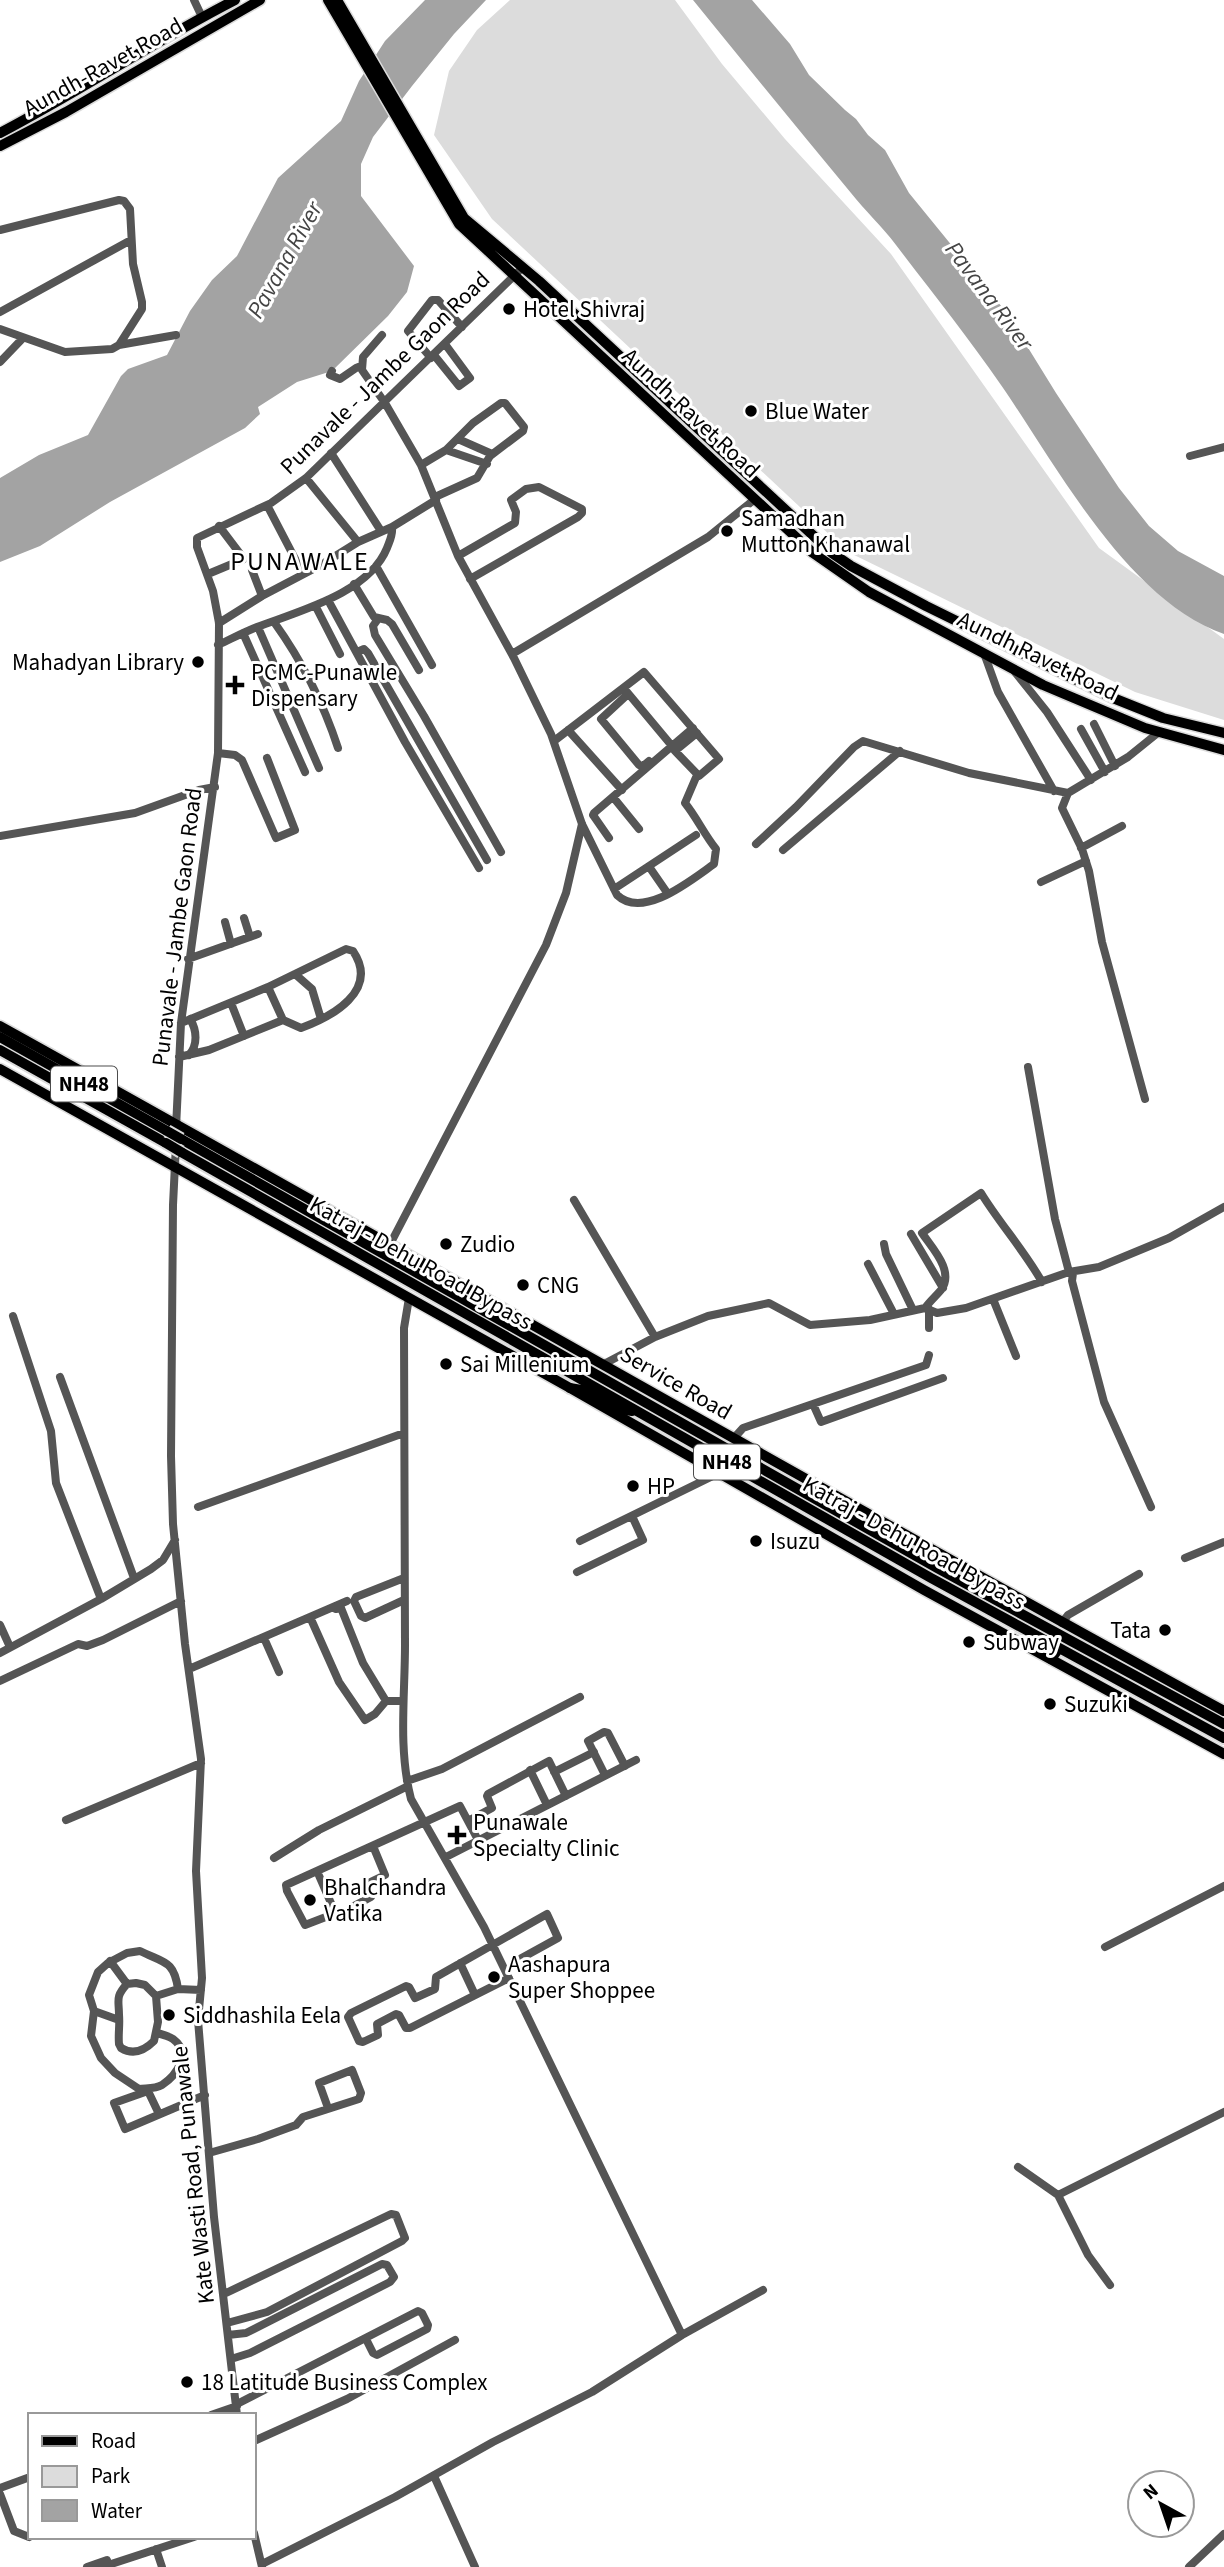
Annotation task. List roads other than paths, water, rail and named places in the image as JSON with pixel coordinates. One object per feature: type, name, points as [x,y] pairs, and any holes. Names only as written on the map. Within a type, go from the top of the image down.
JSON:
[{"type":"highway","name":"Katraj - Dehu Road Bypass","points":[[0,1037],[172,1127],[181,1139],[388,1249],[858,1523],[1224,1724]]},
{"type":"highway","name":"Katraj - Dehu Road Bypass","points":[[0,1050],[722,1459],[1224,1738]]},
{"type":"highway","points":[[570,1388],[584,1389],[624,1410],[638,1410]]},
{"type":"highway","points":[[667,1443],[673,1430]]},
{"type":"highway","points":[[704,1464],[722,1459]]},
{"type":"highway","points":[[858,1523],[870,1517]]},
{"type":"highway","points":[[1051,1660],[1059,1648]]},
{"type":"main road","name":"Aundh-Ravet Road","points":[[0,133],[235,0]]},
{"type":"main road","name":"Aundh-Ravet Road","points":[[0,146],[66,112],[261,0]]},
{"type":"main road","points":[[328,0],[351,30]]},
{"type":"main road","points":[[337,0],[351,30],[471,230],[518,272]]},
{"type":"main road","name":"Aundh-Ravet Road","points":[[518,272],[813,553],[845,576]]},
{"type":"main road","name":"Aundh-Ravet Road","points":[[518,272],[539,281],[821,544],[851,566]]},
{"type":"main road","name":"Aundh Ravet Road","points":[[851,566],[954,621],[1113,698],[1150,714],[1224,733]]},
{"type":"main road","name":"Aundh Ravet Road","points":[[845,576],[985,656],[1056,690],[1159,732],[1224,750]]},
{"type":"main road","name":"Service Road","points":[[0,1026],[388,1249],[604,1364],[870,1517],[1224,1712]]},
{"type":"main road","points":[[0,1069],[1051,1660],[1224,1754]]},
{"type":"street","points":[[194,0],[202,17]]},
{"type":"street","points":[[0,230],[118,200],[124,201],[130,209],[131,240],[142,309],[119,345]]},
{"type":"street","points":[[0,312],[131,240]]},
{"type":"street","name":"Punavale - Jambe Gaon Road","points":[[189,1669],[174,1540],[171,1456],[175,1167],[172,1127],[188,959],[215,787],[218,753],[219,623],[208,574],[196,542],[200,535],[267,505],[306,478],[518,272]]},
{"type":"street","points":[[445,345],[470,378],[459,386],[409,333],[408,328],[432,300],[438,300],[462,327]]},
{"type":"street","points":[[0,329],[53,349],[76,353],[112,349],[119,345],[176,334]]},
{"type":"street","points":[[382,335],[363,357],[361,366],[365,376],[385,403],[421,465],[458,556],[512,654],[554,741],[584,828],[614,889],[620,898],[634,904],[643,904],[668,894],[714,864],[716,849],[685,803],[697,775],[719,759],[695,731],[643,672],[601,719],[643,766],[671,744],[695,731]]},
{"type":"street","points":[[0,362],[23,338]]},
{"type":"street","points":[[332,371],[330,375],[340,379],[361,366]]},
{"type":"street","points":[[219,623],[358,542],[392,527],[435,499],[477,478],[492,454],[524,429],[504,402],[473,424],[446,450],[421,465]]},
{"type":"street","points":[[458,439],[492,454]]},
{"type":"street","points":[[1190,456],[1224,447]]},
{"type":"street","points":[[446,450],[486,464]]},
{"type":"street","points":[[331,453],[381,531]]},
{"type":"street","points":[[306,478],[358,542]]},
{"type":"street","points":[[458,556],[515,523],[516,513],[511,500],[526,489],[539,488],[582,509],[578,517],[470,579]]},
{"type":"street","points":[[512,654],[708,537],[755,499]]},
{"type":"street","points":[[267,505],[303,574]]},
{"type":"street","points":[[208,574],[244,559],[219,526]]},
{"type":"street","points":[[218,645],[258,627],[316,607],[354,584],[382,561],[393,533],[392,527]]},
{"type":"street","points":[[376,566],[432,665]]},
{"type":"street","points":[[252,570],[262,596]]},
{"type":"street","points":[[354,584],[372,615],[392,624],[419,670]]},
{"type":"street","points":[[328,600],[405,742],[479,868]]},
{"type":"street","points":[[316,607],[340,654]]},
{"type":"street","points":[[377,619],[373,626],[375,635],[501,852]]},
{"type":"street","points":[[274,622],[301,662],[318,695],[338,748]]},
{"type":"street","points":[[258,627],[319,768]]},
{"type":"street","points":[[243,633],[305,772]]},
{"type":"street","points":[[357,652],[364,649],[368,653],[487,860]]},
{"type":"street","points":[[985,656],[998,692],[1054,791]]},
{"type":"street","points":[[1014,670],[1047,712],[1091,780]]},
{"type":"street","points":[[554,741],[626,691]]},
{"type":"street","points":[[626,691],[671,744]]},
{"type":"street","points":[[1094,724],[1115,766]]},
{"type":"street","points":[[568,730],[622,790]]},
{"type":"street","points":[[1081,730],[1105,772]]},
{"type":"street","points":[[695,731],[675,751],[697,775]]},
{"type":"street","points":[[757,844],[858,744],[868,742],[969,773],[1068,793],[1115,766],[1159,732]]},
{"type":"street","points":[[609,838],[593,815],[671,744]]},
{"type":"street","points":[[783,850],[900,751]]},
{"type":"street","points":[[218,753],[237,755],[242,760],[276,838],[295,830],[267,758]]},
{"type":"street","points":[[0,836],[135,813],[215,787]]},
{"type":"street","points":[[1068,793],[1062,808],[1086,861],[1102,942],[1145,1099]]},
{"type":"street","points":[[613,797],[639,829]]},
{"type":"street","points":[[584,828],[598,823]]},
{"type":"street","points":[[1081,848],[1122,826]]},
{"type":"street","points":[[388,1249],[545,945],[566,893],[584,828]]},
{"type":"street","points":[[614,889],[650,868],[696,835]]},
{"type":"street","points":[[1041,881],[1086,861]]},
{"type":"street","points":[[650,868],[668,894]]},
{"type":"street","points":[[188,959],[254,936],[244,918]]},
{"type":"street","points":[[225,922],[231,944]]},
{"type":"street","points":[[181,1023],[268,987],[346,949],[353,951],[356,956],[360,973],[354,993],[345,1006],[300,1028],[283,1020],[268,987]]},
{"type":"street","points":[[295,974],[312,989],[321,1019]]},
{"type":"street","points":[[231,1003],[244,1036]]},
{"type":"street","points":[[189,1055],[193,1050],[195,1037],[195,1029],[190,1019]]},
{"type":"street","points":[[179,1057],[209,1050],[283,1020]]},
{"type":"street","points":[[1028,1067],[1055,1219],[1104,1402],[1151,1507]]},
{"type":"street","points":[[929,1328],[927,1309],[943,1288],[946,1274],[922,1233],[981,1193],[999,1223],[1015,1241],[1042,1282]]},
{"type":"street","points":[[574,1200],[655,1337]]},
{"type":"street","points":[[604,1364],[655,1337],[708,1315],[769,1303],[810,1325],[870,1320],[913,1310],[927,1309],[937,1313],[957,1310],[1071,1272],[1099,1267],[1169,1238],[1224,1207]]},
{"type":"street","points":[[911,1234],[943,1288]]},
{"type":"street","points":[[884,1244],[886,1254],[913,1310]]},
{"type":"street","points":[[868,1264],[894,1314]]},
{"type":"street","points":[[409,1297],[404,1328],[405,1645],[402,1701],[407,1784],[411,1799],[446,1857],[493,1945],[682,2335]]},
{"type":"street","points":[[993,1299],[1016,1356]]},
{"type":"street","points":[[13,1316],[51,1431],[56,1483],[101,1600]]},
{"type":"street","points":[[734,1438],[743,1428],[926,1365],[929,1356]]},
{"type":"street","points":[[60,1377],[134,1578]]},
{"type":"street","points":[[813,1404],[821,1422],[943,1378]]},
{"type":"street","points":[[198,1507],[404,1433]]},
{"type":"street","points":[[580,1541],[719,1473]]},
{"type":"street","points":[[577,1572],[643,1540],[632,1516]]},
{"type":"street","points":[[0,1653],[101,1600],[163,1560],[174,1540]]},
{"type":"street","points":[[1185,1558],[1224,1542]]},
{"type":"street","points":[[1062,1623],[1068,1615],[1139,1574]]},
{"type":"street","points":[[404,1578],[356,1597],[354,1601],[361,1616],[365,1618],[404,1600]]},
{"type":"street","points":[[0,1681],[78,1644],[87,1646],[105,1639],[181,1601]]},
{"type":"street","points":[[311,1619],[347,1601]]},
{"type":"street","points":[[189,1669],[341,1608],[363,1663],[386,1701]]},
{"type":"street","points":[[311,1619],[339,1682],[365,1720],[386,1701]]},
{"type":"street","points":[[0,1625],[10,1647]]},
{"type":"street","points":[[264,1638],[279,1672]]},
{"type":"street","name":"Kate Wasti Road, Punawale","points":[[189,1669],[201,1763],[196,1871],[202,1978],[198,2020],[209,2153],[237,2408]]},
{"type":"street","points":[[274,1858],[320,1830],[407,1784],[442,1769],[580,1697]]},
{"type":"street","points":[[386,1701],[402,1701]]},
{"type":"street","points":[[605,1775],[588,1741],[607,1732],[625,1766]]},
{"type":"street","points":[[554,1772],[594,1752]]},
{"type":"street","points":[[446,1857],[636,1760]]},
{"type":"street","points":[[468,1821],[490,1810],[486,1796],[488,1794],[549,1761],[566,1796]]},
{"type":"street","points":[[66,1820],[201,1763]]},
{"type":"street","points":[[530,1770],[547,1805]]},
{"type":"street","points":[[317,1871],[334,1910],[331,1915],[305,1925],[286,1885],[460,1806],[478,1840]]},
{"type":"street","points":[[356,1889],[385,1875],[373,1846]]},
{"type":"street","points":[[350,1908],[371,1897],[367,1884]]},
{"type":"street","points":[[1105,1947],[1224,1886]]},
{"type":"street","points":[[509,1978],[410,2028],[406,2028],[396,2014],[376,2025],[378,2035],[363,2042],[359,2040],[348,2017],[351,2013],[406,1986],[410,1987],[416,1998],[435,1989],[435,1978],[547,1914],[558,1938],[518,1960]]},
{"type":"street","points":[[156,2033],[172,2038],[181,2051],[178,2071],[162,2085],[139,2089],[115,2073],[101,2058],[91,2036],[94,2011],[89,1995],[98,1972],[110,1961],[127,1952],[140,1951],[170,1966],[176,1973],[178,1989]]},
{"type":"street","points":[[110,1961],[127,1984],[145,1986],[156,1996],[156,2033],[149,2046],[138,2052],[127,2051],[119,2044],[117,2005],[127,1984]]},
{"type":"street","points":[[460,1963],[475,1995]]},
{"type":"street","points":[[156,1996],[178,1989],[201,1990]]},
{"type":"street","points":[[94,2011],[119,2020]]},
{"type":"street","points":[[182,2057],[201,2054]]},
{"type":"street","points":[[209,2153],[258,2139],[296,2125],[303,2117],[361,2097],[352,2070],[319,2083],[328,2108]]},
{"type":"street","points":[[159,2114],[148,2091],[116,2101],[114,2105],[125,2129],[205,2095]]},
{"type":"street","points":[[1058,2195],[1224,2112]]},
{"type":"street","points":[[1018,2167],[1058,2195],[1088,2255],[1110,2285]]},
{"type":"street","points":[[224,2294],[391,2214],[396,2215],[404,2233],[405,2238],[402,2241],[267,2312],[227,2323]]},
{"type":"street","points":[[228,2335],[246,2333],[383,2264],[387,2264],[394,2277],[390,2283],[262,2347],[231,2359]]},
{"type":"street","points":[[255,2539],[262,2566],[503,2436],[592,2392],[682,2335],[763,2290]]},
{"type":"street","points":[[218,2413],[237,2408],[418,2311],[428,2325],[427,2329],[377,2354],[373,2353],[366,2339]]},
{"type":"street","points":[[256,2440],[347,2399],[455,2340]]},
{"type":"street","points":[[433,2476],[475,2567]]},
{"type":"street","points":[[0,2488],[28,2478]]},
{"type":"street","points":[[0,2494],[14,2531],[28,2537]]},
{"type":"street","points":[[1189,2567],[1224,2533]]},
{"type":"street","points":[[87,2567],[167,2539]]},
{"type":"street","points":[[102,2567],[188,2539]]},
{"type":"street","points":[[156,2549],[162,2567]]},
{"type":"water","name":"Pavana River","points":[[425,0],[486,0],[454,34],[373,137],[361,164],[361,196],[414,266],[407,292],[388,316],[332,371],[297,382],[258,407],[260,414],[245,428],[110,502],[40,546],[0,562],[0,478],[39,455],[88,435],[121,376],[128,369],[167,355],[190,311],[212,280],[237,256],[278,178],[341,121],[359,81],[385,41]]},
{"type":"water","name":"Pavana River","points":[[693,0],[752,0],[790,44],[809,75],[885,150],[909,193],[1006,312],[1119,488],[1149,526],[1178,551],[1224,576],[1224,634],[1189,617],[1156,592],[1126,562],[1097,527],[976,349],[896,245]]},
{"type":"place","name":"Hotel Shivraj","points":[[509,309]]},
{"type":"place","name":"Blue Water","points":[[751,411]]},
{"type":"place","name":"Samadhan Mutton Khanawal","points":[[727,531]]},
{"type":"place","name":"Mahadyan Library","points":[[198,662]]},
{"type":"place","name":"PCMC-Punawle Dispensary","points":[[235,685]]},
{"type":"place","name":"Zudio","points":[[446,1244]]},
{"type":"place","name":"CNG","points":[[523,1285]]},
{"type":"place","name":"Sai Millenium","points":[[446,1364]]},
{"type":"place","name":"HP","points":[[633,1486]]},
{"type":"place","name":"Isuzu","points":[[756,1541]]},
{"type":"place","name":"Tata","points":[[1165,1630]]},
{"type":"place","name":"Subway","points":[[969,1642]]},
{"type":"place","name":"Suzuki","points":[[1050,1704]]},
{"type":"place","name":"Punawale Specialty Clinic","points":[[457,1835]]},
{"type":"place","name":"Bhalchandra Vatika","points":[[310,1900]]},
{"type":"place","name":"Aashapura Super Shoppee","points":[[494,1977]]},
{"type":"place","name":"Siddhashila Eela","points":[[169,2015]]},
{"type":"place","name":"18 Latitude Business Complex","points":[[187,2382]]},
{"type":"district","name":"PUNAWALE","points":[[300,561]]}]
